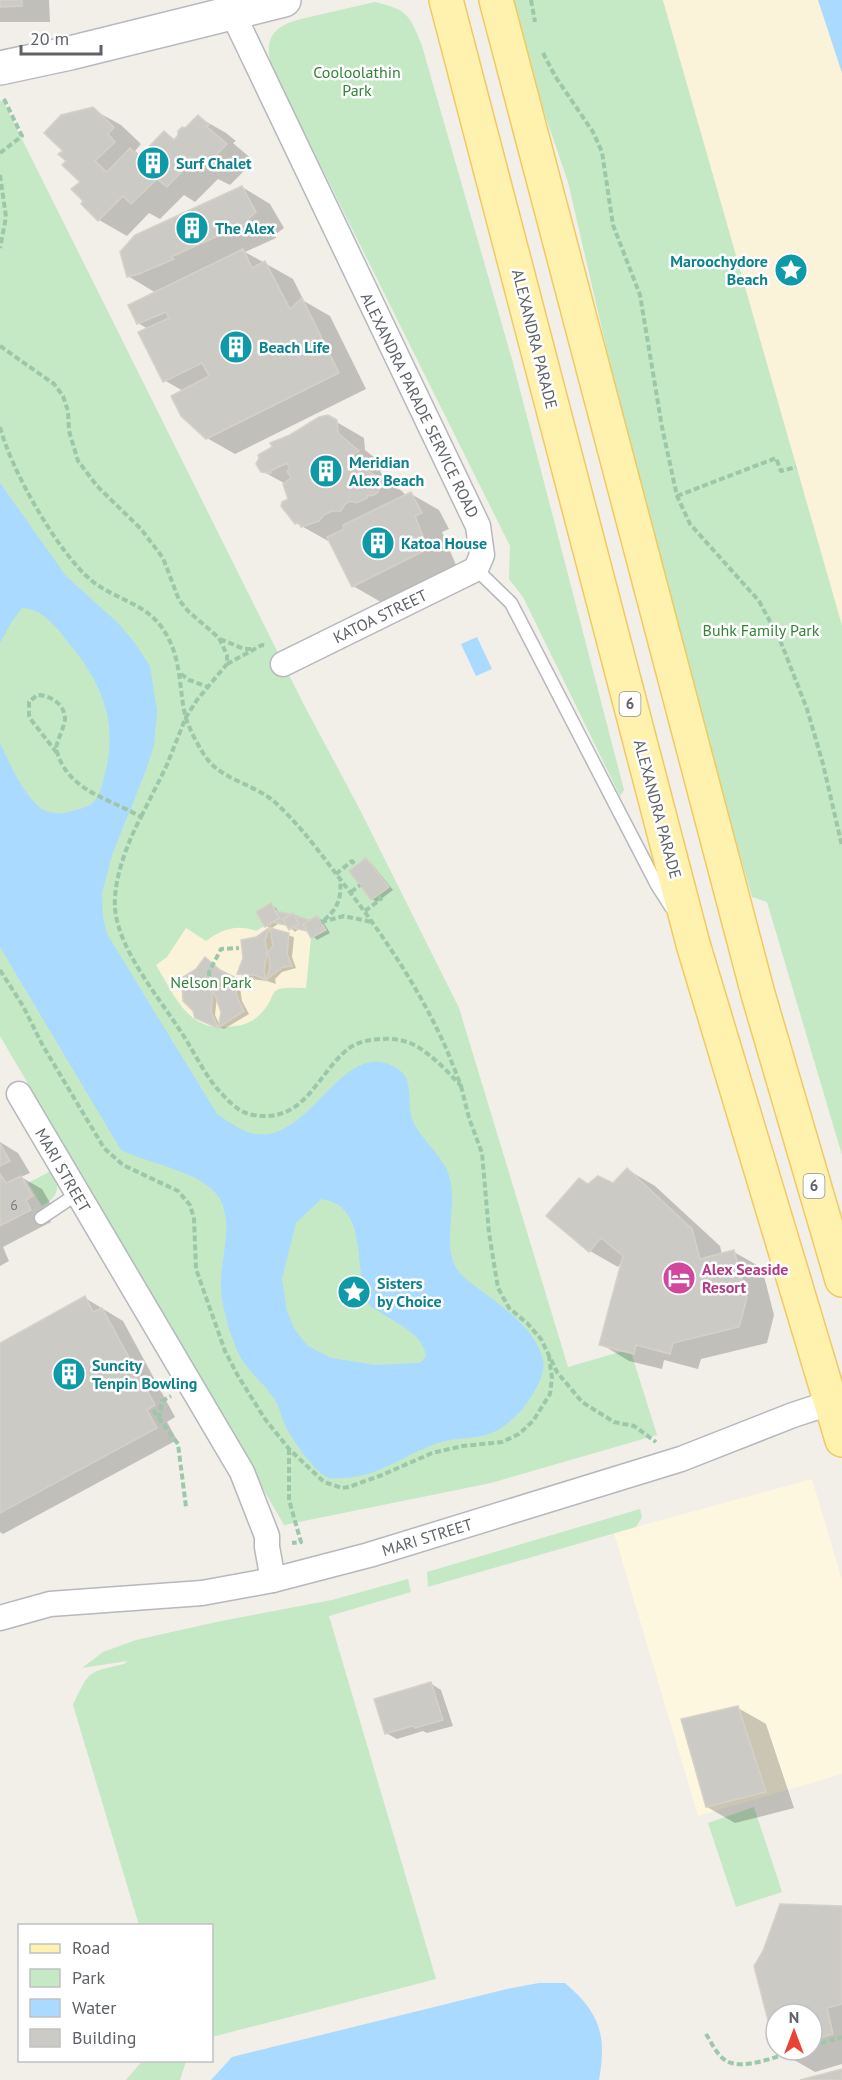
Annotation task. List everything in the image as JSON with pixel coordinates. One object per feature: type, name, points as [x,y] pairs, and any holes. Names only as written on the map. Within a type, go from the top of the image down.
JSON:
[{"type":"main road","name":"ALEXANDRA PARADE","points":[[446,0],[693,944],[836,1401],[842,1440]]},
{"type":"main road","name":"6","points":[[496,0],[758,994],[842,1280]]},
{"type":"street","points":[[2,82],[70,53],[233,7],[284,0]]},
{"type":"street","name":"ALEXANDRA PARADE SERVICE ROAD","points":[[233,7],[478,526],[482,555],[476,569]]},
{"type":"street","name":"KATOA STREET","points":[[284,664],[476,569]]},
{"type":"street","name":"MARI STREET","points":[[19,1094],[243,1472],[267,1536],[273,1580]]},
{"type":"street","name":"MARI STREET","points":[[0,1618],[50,1604],[201,1593],[273,1580],[369,1555],[681,1459],[793,1415],[836,1401]]},
{"type":"lane","points":[[476,569],[511,603],[657,885],[693,944]]},
{"type":"lane","points":[[41,1218],[77,1194]]},
{"type":"path","points":[[531,0],[537,30]]},
{"type":"path","points":[[542,49],[555,76],[593,132],[602,152],[613,225],[640,295],[676,496],[690,524],[759,601],[780,640],[802,693],[817,742],[842,846]]},
{"type":"path","points":[[0,153],[22,136],[2,82]]},
{"type":"path","points":[[0,175],[6,217],[0,248]]},
{"type":"path","points":[[0,346],[54,384],[63,396],[68,411],[69,431],[78,461],[97,486],[141,530],[163,558],[179,600],[188,611],[219,638],[244,649],[255,649]]},
{"type":"path","points":[[0,427],[31,496],[49,528],[75,564],[112,595],[137,606],[158,623],[174,650],[186,717],[207,759],[216,769],[263,792],[278,804],[365,911],[424,1003],[439,1032],[461,1086],[469,1118],[482,1153],[488,1224],[498,1288],[509,1308],[527,1323],[540,1339],[557,1372],[582,1402],[614,1422],[634,1426],[681,1459]]},
{"type":"path","points":[[676,496],[776,458],[781,471],[796,466]]},
{"type":"path","points":[[219,638],[227,655],[227,664]]},
{"type":"path","points":[[284,664],[271,649],[262,645],[227,664],[186,717],[166,767],[138,816],[118,882],[115,906],[119,926],[128,949],[154,994],[184,1036],[210,1080],[241,1111],[253,1115],[286,1112],[303,1101],[349,1048],[370,1040],[390,1038],[406,1041],[422,1049],[461,1086]]},
{"type":"path","points":[[180,674],[208,687]]},
{"type":"path","points":[[57,753],[58,738],[65,718],[63,710],[50,696],[37,695],[29,702],[29,715],[70,775],[95,796],[138,816]]},
{"type":"path","points":[[356,866],[352,861],[338,875],[340,900],[334,910],[321,922],[344,916],[373,922]]},
{"type":"path","points":[[351,892],[360,885]]},
{"type":"path","points":[[365,911],[381,899],[377,895]]},
{"type":"path","points":[[210,985],[210,972],[221,949],[238,948]]},
{"type":"path","points":[[0,970],[104,1148],[123,1165],[178,1191],[190,1205],[194,1219],[196,1269],[225,1351],[265,1419],[290,1449],[324,1482],[332,1486],[349,1487],[438,1451],[502,1442],[519,1434],[533,1421],[550,1394],[552,1378],[549,1357]]},
{"type":"path","points":[[153,1410],[178,1444],[186,1507]]},
{"type":"path","points":[[706,2034],[723,2059],[732,2064],[751,2064],[764,2060]]},
{"type":"path","points":[[824,2042],[842,2037]]},
{"type":"shaded area","points":[[812,1479],[842,1580],[842,1774],[698,1816],[614,1533]]},
{"type":"green space","name":"Buhk Family Park","points":[[510,0],[663,0],[842,625],[842,1155],[767,902],[752,897],[735,838],[626,433],[568,182],[529,68]]},
{"type":"green space","name":"Cooloolathin Park","points":[[375,2],[395,8],[406,15],[422,46],[513,363],[624,790],[620,796],[523,597],[509,579],[510,546],[272,68],[269,54],[270,42],[280,28],[300,19]]},
{"type":"green space","name":"Nelson Park","points":[[0,101],[3,101],[303,703],[359,808],[459,1008],[568,1367],[630,1349],[657,1435],[491,1483],[284,1525],[256,1473],[0,1036]]},
{"type":"green space","points":[[51,1171],[57,1191],[52,1199],[42,1206],[28,1183]]},
{"type":"green space","points":[[640,1509],[642,1517],[636,1527],[428,1587],[427,1572]]},
{"type":"green space","points":[[408,1579],[411,1592],[329,1616],[436,1979],[213,2037],[213,1924],[139,1924],[73,1705],[91,1675],[127,1661],[82,1668],[103,1652],[136,1640],[332,1600]]},
{"type":"green space","points":[[754,1807],[782,1892],[736,1907],[708,1823]]},
{"type":"green space","points":[[141,2062],[186,2062],[180,2080],[126,2080]]},
{"type":"sand","name":"Maroochydore Beach","points":[[663,0],[818,0],[842,73],[842,625]]},
{"type":"sand","points":[[272,922],[286,925],[289,930],[293,928],[307,931],[311,938],[306,988],[277,990],[265,1009],[243,1025],[213,1027],[192,1017],[176,998],[156,965],[167,957],[186,928],[206,941],[230,929],[242,928],[256,931]]},
{"type":"water","points":[[818,0],[842,0],[842,73]]},
{"type":"water","points":[[0,483],[66,576],[119,624],[150,666],[157,711],[154,745],[112,855],[102,893],[103,917],[107,934],[217,1114],[241,1129],[256,1134],[276,1132],[293,1123],[341,1078],[357,1067],[374,1062],[393,1066],[405,1077],[408,1083],[413,1121],[443,1163],[450,1179],[452,1200],[450,1246],[455,1266],[465,1278],[504,1308],[529,1332],[543,1361],[541,1376],[528,1402],[508,1423],[496,1431],[429,1446],[368,1474],[329,1478],[312,1464],[301,1450],[288,1431],[273,1397],[241,1358],[229,1329],[222,1298],[221,1274],[226,1223],[220,1199],[213,1190],[189,1175],[121,1150],[0,947],[0,743],[16,776],[32,800],[42,809],[59,813],[86,807],[96,800],[103,781],[110,739],[105,705],[99,689],[80,658],[48,619],[36,611],[22,608],[0,643]],"holes":[[[321,1199],[336,1204],[346,1212],[353,1224],[368,1304],[416,1336],[426,1357],[419,1363],[375,1365],[331,1358],[308,1346],[295,1330],[287,1312],[282,1279],[296,1223]]]},
{"type":"water","points":[[477,637],[492,669],[476,676],[461,644]]},
{"type":"water","points":[[539,1983],[565,1983],[586,2004],[593,2015],[601,2037],[599,2080],[211,2080],[232,2057]]},
{"type":"building","points":[[0,0],[22,0],[22,6],[0,7]]},
{"type":"building","name":"Surf Chalet","points":[[93,107],[114,127],[108,134],[115,142],[95,161],[107,172],[130,148],[139,157],[164,131],[174,140],[178,131],[182,127],[185,128],[198,115],[209,125],[206,126],[227,144],[201,170],[191,162],[167,187],[157,179],[131,204],[123,196],[98,221],[81,204],[83,201],[71,189],[80,182],[62,165],[66,161],[58,154],[63,151],[44,133],[61,115]]},
{"type":"building","name":"The Alex","points":[[242,186],[256,212],[248,219],[249,222],[171,257],[174,259],[127,277],[120,252],[135,235]]},
{"type":"building","name":"Beach Life","points":[[243,249],[252,268],[265,261],[290,309],[302,298],[339,373],[206,439],[181,416],[171,396],[209,376],[202,363],[163,382],[138,332],[169,318],[166,312],[137,324],[128,305]]},
{"type":"building","name":"Meridian Alex Beach","points":[[328,415],[337,420],[338,433],[359,451],[353,455],[360,467],[377,476],[380,486],[374,495],[367,496],[356,503],[350,501],[341,511],[332,511],[319,521],[301,527],[299,522],[295,524],[281,506],[282,502],[288,499],[283,484],[291,478],[287,471],[290,469],[287,463],[270,471],[271,473],[261,472],[256,464],[258,455],[272,447],[270,443],[290,435],[319,417]]},
{"type":"building","name":"Katoa House","points":[[411,492],[422,513],[415,516],[428,549],[352,587],[327,537],[344,529],[343,525]]},
{"type":"building","points":[[366,858],[389,887],[371,900],[349,871]]},
{"type":"building","points":[[271,903],[280,918],[265,927],[256,912]]},
{"type":"building","points":[[275,911],[290,914],[283,919],[286,925],[272,922],[280,918]]},
{"type":"building","points":[[293,913],[299,924],[289,930],[283,919]]},
{"type":"building","points":[[295,916],[311,920],[303,924],[307,931],[293,928],[299,924]]},
{"type":"building","points":[[317,916],[326,930],[311,938],[303,924]]},
{"type":"building","points":[[270,927],[265,940],[266,980],[255,975],[237,974],[243,958],[241,940],[256,937]]},
{"type":"building","points":[[270,928],[289,933],[287,954],[292,966],[283,967],[266,980],[270,968],[267,953],[273,946]]},
{"type":"building","points":[[205,957],[220,970],[234,977],[220,981],[213,989],[203,983],[182,978],[196,969]]},
{"type":"building","points":[[234,977],[237,997],[244,1011],[218,1028],[221,1012],[213,990],[225,986]]},
{"type":"building","points":[[182,981],[197,989],[213,990],[211,1011],[218,1028],[195,1018],[193,1011],[183,1001]]},
{"type":"building","points":[[0,1144],[10,1161],[0,1166]]},
{"type":"building","name":"Alex Seaside Resort","points":[[627,1168],[692,1229],[700,1259],[734,1250],[747,1298],[739,1327],[673,1343],[670,1354],[636,1345],[634,1354],[599,1345],[623,1256],[601,1238],[589,1252],[546,1216],[579,1178],[588,1184],[598,1176],[613,1183]]},
{"type":"building","points":[[0,1174],[6,1183],[21,1176],[33,1196],[26,1200],[31,1210],[0,1226]]},
{"type":"building","name":"Suncity Tenpin Bowling","points":[[85,1296],[93,1312],[102,1308],[155,1405],[147,1410],[157,1428],[0,1513],[0,1343]]},
{"type":"building","points":[[431,1682],[443,1720],[385,1734],[374,1699]]},
{"type":"building","points":[[738,1706],[766,1792],[706,1807],[681,1719]]},
{"type":"building","points":[[780,1904],[842,1906],[842,2004],[827,2008],[833,2034],[824,2037],[824,2002],[764,2002],[764,2005],[754,1966],[763,1951]]},
{"type":"building","points":[[842,2069],[842,2080],[800,2080]]},
{"type":"place","name":"Surf Chalet","points":[[153,163]]},
{"type":"place","name":"The Alex","points":[[192,228]]},
{"type":"place","name":"Maroochydore Beach","points":[[791,270]]},
{"type":"place","name":"Beach Life","points":[[236,347]]},
{"type":"place","name":"Meridian Alex Beach","points":[[326,471]]},
{"type":"place","name":"Katoa House","points":[[378,543]]},
{"type":"place","name":"Alex Seaside Resort","points":[[679,1278]]},
{"type":"place","name":"Sisters by Choice","points":[[354,1292]]},
{"type":"place","name":"Suncity Tenpin Bowling","points":[[69,1374]]}]
